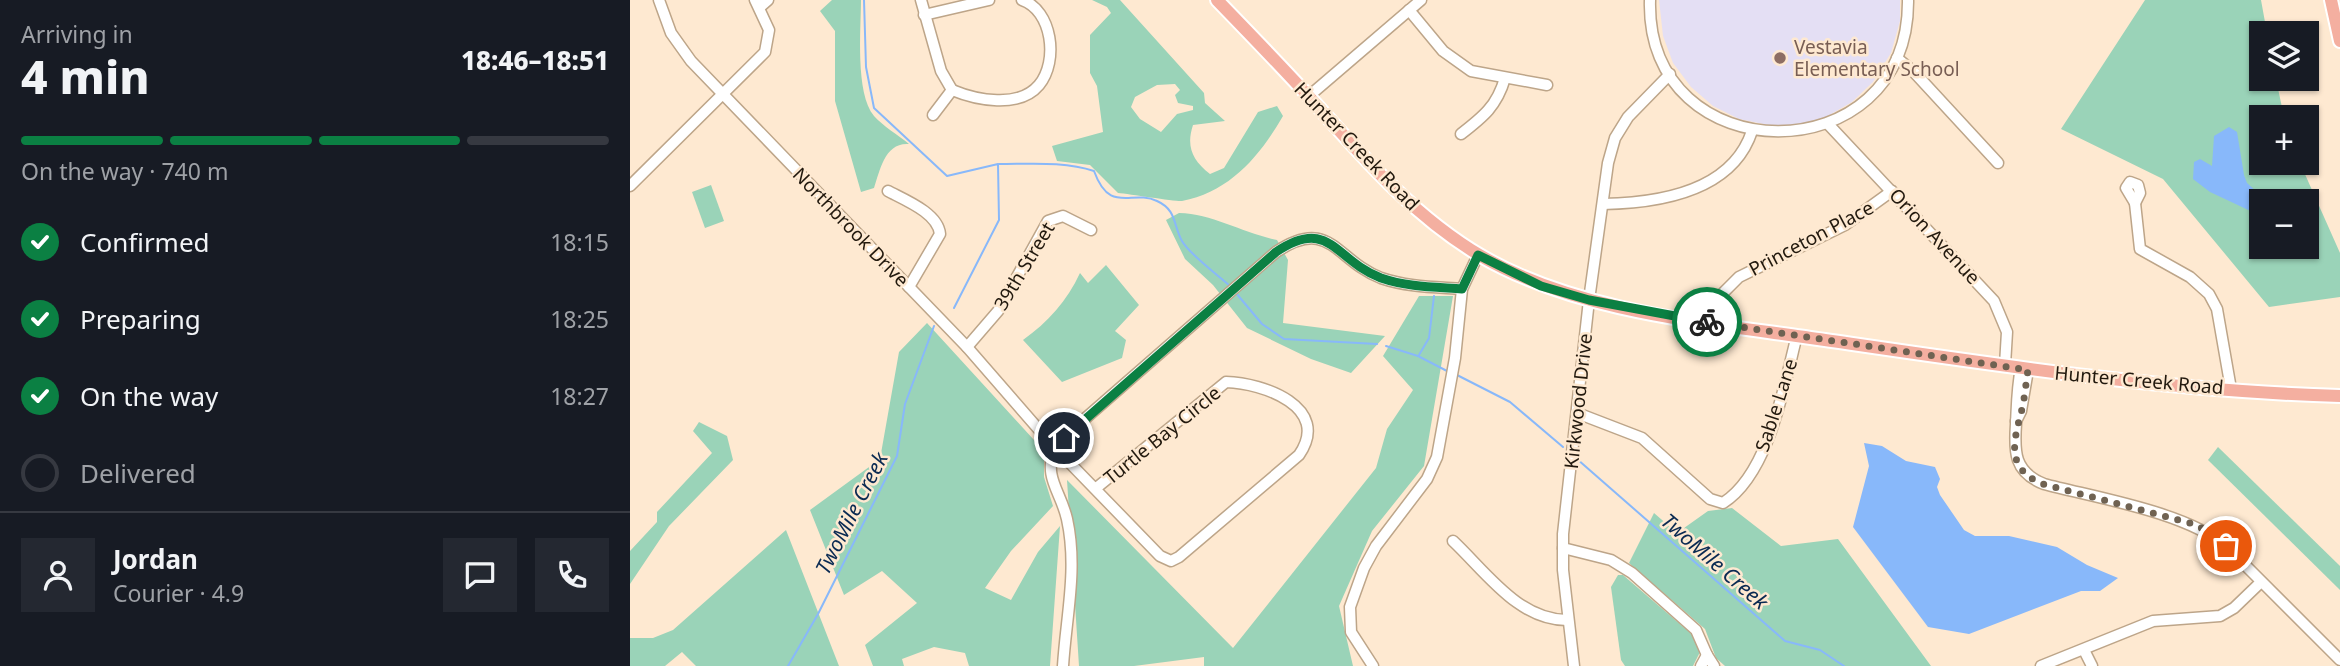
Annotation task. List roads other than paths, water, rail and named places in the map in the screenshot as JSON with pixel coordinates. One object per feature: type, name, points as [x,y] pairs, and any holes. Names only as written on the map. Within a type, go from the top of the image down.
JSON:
[{"type":"main road","name":"Hunter Creek Road","points":[[1217,0],[1309,96],[1388,185],[1478,255],[1541,286],[1589,300],[1714,323],[2025,369],[2129,383],[2340,396]]},
{"type":"main road","points":[[2331,0],[2340,41]]},
{"type":"street","name":"Northbrook Drive","points":[[659,0],[671,33],[691,61],[967,347],[1054,447],[1160,556],[1171,561]]},
{"type":"street","points":[[921,0],[941,71],[951,90],[993,100],[1025,94],[1039,85],[1048,62],[1048,28],[1041,13],[1022,0]]},
{"type":"street","points":[[924,15],[989,0]]},
{"type":"street","points":[[1309,96],[1421,0]]},
{"type":"street","points":[[1650,0],[1653,33],[1670,74],[1697,105],[1714,116],[1752,131],[1783,134],[1828,124],[1853,110],[1874,92],[1897,58],[1906,27],[1908,0]]},
{"type":"street","points":[[630,186],[765,52],[769,30],[761,2]]},
{"type":"street","points":[[1409,10],[1438,46],[1456,62],[1479,74],[1547,85]]},
{"type":"street","points":[[1897,58],[1914,72],[1998,163]]},
{"type":"street","name":"Kirkwood Drive","points":[[1574,666],[1563,548],[1589,300],[1608,163],[1619,131],[1639,104],[1670,74]]},
{"type":"street","points":[[1461,134],[1491,110],[1500,96],[1505,79]]},
{"type":"street","points":[[933,115],[951,90]]},
{"type":"street","name":"Orion Avenue","points":[[1828,124],[1994,301],[2007,332],[2005,365]]},
{"type":"street","points":[[1603,204],[1656,200],[1719,177],[1738,159],[1752,131]]},
{"type":"street","points":[[888,191],[933,218],[939,225],[940,234],[909,287]]},
{"type":"street","name":"Princeton Place","points":[[1714,323],[1722,294],[1739,277],[1845,225],[1892,191]]},
{"type":"street","points":[[2135,203],[2140,248],[2190,277],[2214,301],[2231,389]]},
{"type":"street","name":"39th Street","points":[[967,347],[998,311],[1048,221],[1063,216],[1091,230]]},
{"type":"street","points":[[1064,438],[1252,273],[1297,239],[1323,239],[1378,277],[1403,285],[1462,289]]},
{"type":"street","points":[[1373,666],[1351,632],[1350,607],[1364,568],[1376,546],[1427,480],[1437,457],[1455,358],[1462,289],[1478,255]]},
{"type":"street","name":"Sable Lane","points":[[1577,413],[1642,438],[1710,499],[1723,503],[1738,490],[1768,439],[1797,335]]},
{"type":"street","points":[[2025,369],[2021,411],[2016,421],[2015,456],[2029,476],[2043,484],[2198,527],[2226,546],[2340,660]]},
{"type":"street","name":"Turtle Bay Circle","points":[[1095,489],[1226,383],[1238,383],[1279,394],[1298,408],[1308,426],[1309,435],[1300,455],[1171,561]]},
{"type":"street","points":[[1054,447],[1049,470],[1066,518],[1072,551],[1063,666]]},
{"type":"street","points":[[1453,541],[1527,610],[1551,620],[1568,620]]},
{"type":"street","points":[[1563,548],[1611,561],[1632,573],[1696,630],[1714,666]]},
{"type":"street","points":[[2041,666],[2162,618],[2203,619],[2220,616],[2234,608],[2261,582]]},
{"type":"street","points":[[2084,650],[2092,666]]},
{"type":"street","points":[[1701,666],[1707,655]]},
{"type":"water","points":[[2229,127],[2237,132],[2244,175],[2254,189],[2249,189],[2249,210],[2210,192],[2193,179],[2194,162],[2200,159],[2212,166],[2214,136]]},
{"type":"water","points":[[1864,443],[1882,446],[1906,461],[1935,467],[1940,479],[1937,487],[1940,495],[1964,530],[1975,536],[2009,536],[2057,547],[2087,565],[2118,578],[2100,591],[2081,591],[1969,634],[1928,627],[1853,527],[1869,466]]},
{"type":"waterway","points":[[864,0],[866,67],[874,108],[947,176],[998,164],[999,220],[954,308]]},
{"type":"waterway","points":[[999,164],[1047,164],[1083,168],[1094,171],[1100,184],[1114,197],[1138,197],[1157,201],[1171,213],[1186,246],[1230,286]]},
{"type":"waterway","name":"TwoMile Creek","points":[[1236,293],[1262,324],[1284,339],[1377,344]]},
{"type":"waterway","points":[[1419,355],[1429,338],[1434,296]]},
{"type":"waterway","name":"TwoMile Creek","points":[[788,666],[818,614],[897,456],[905,404],[934,326]]},
{"type":"waterway","name":"TwoMile Creek","points":[[1386,346],[1418,356],[1447,371]]},
{"type":"waterway","name":"TwoMile Creek","points":[[1455,374],[1510,402],[1563,447]]},
{"type":"waterway","name":"TwoMile Creek","points":[[1577,459],[1785,641],[1820,650],[1844,666]]},
{"type":"place","name":"Vestavia Elementary School","points":[[1780,58]]}]
